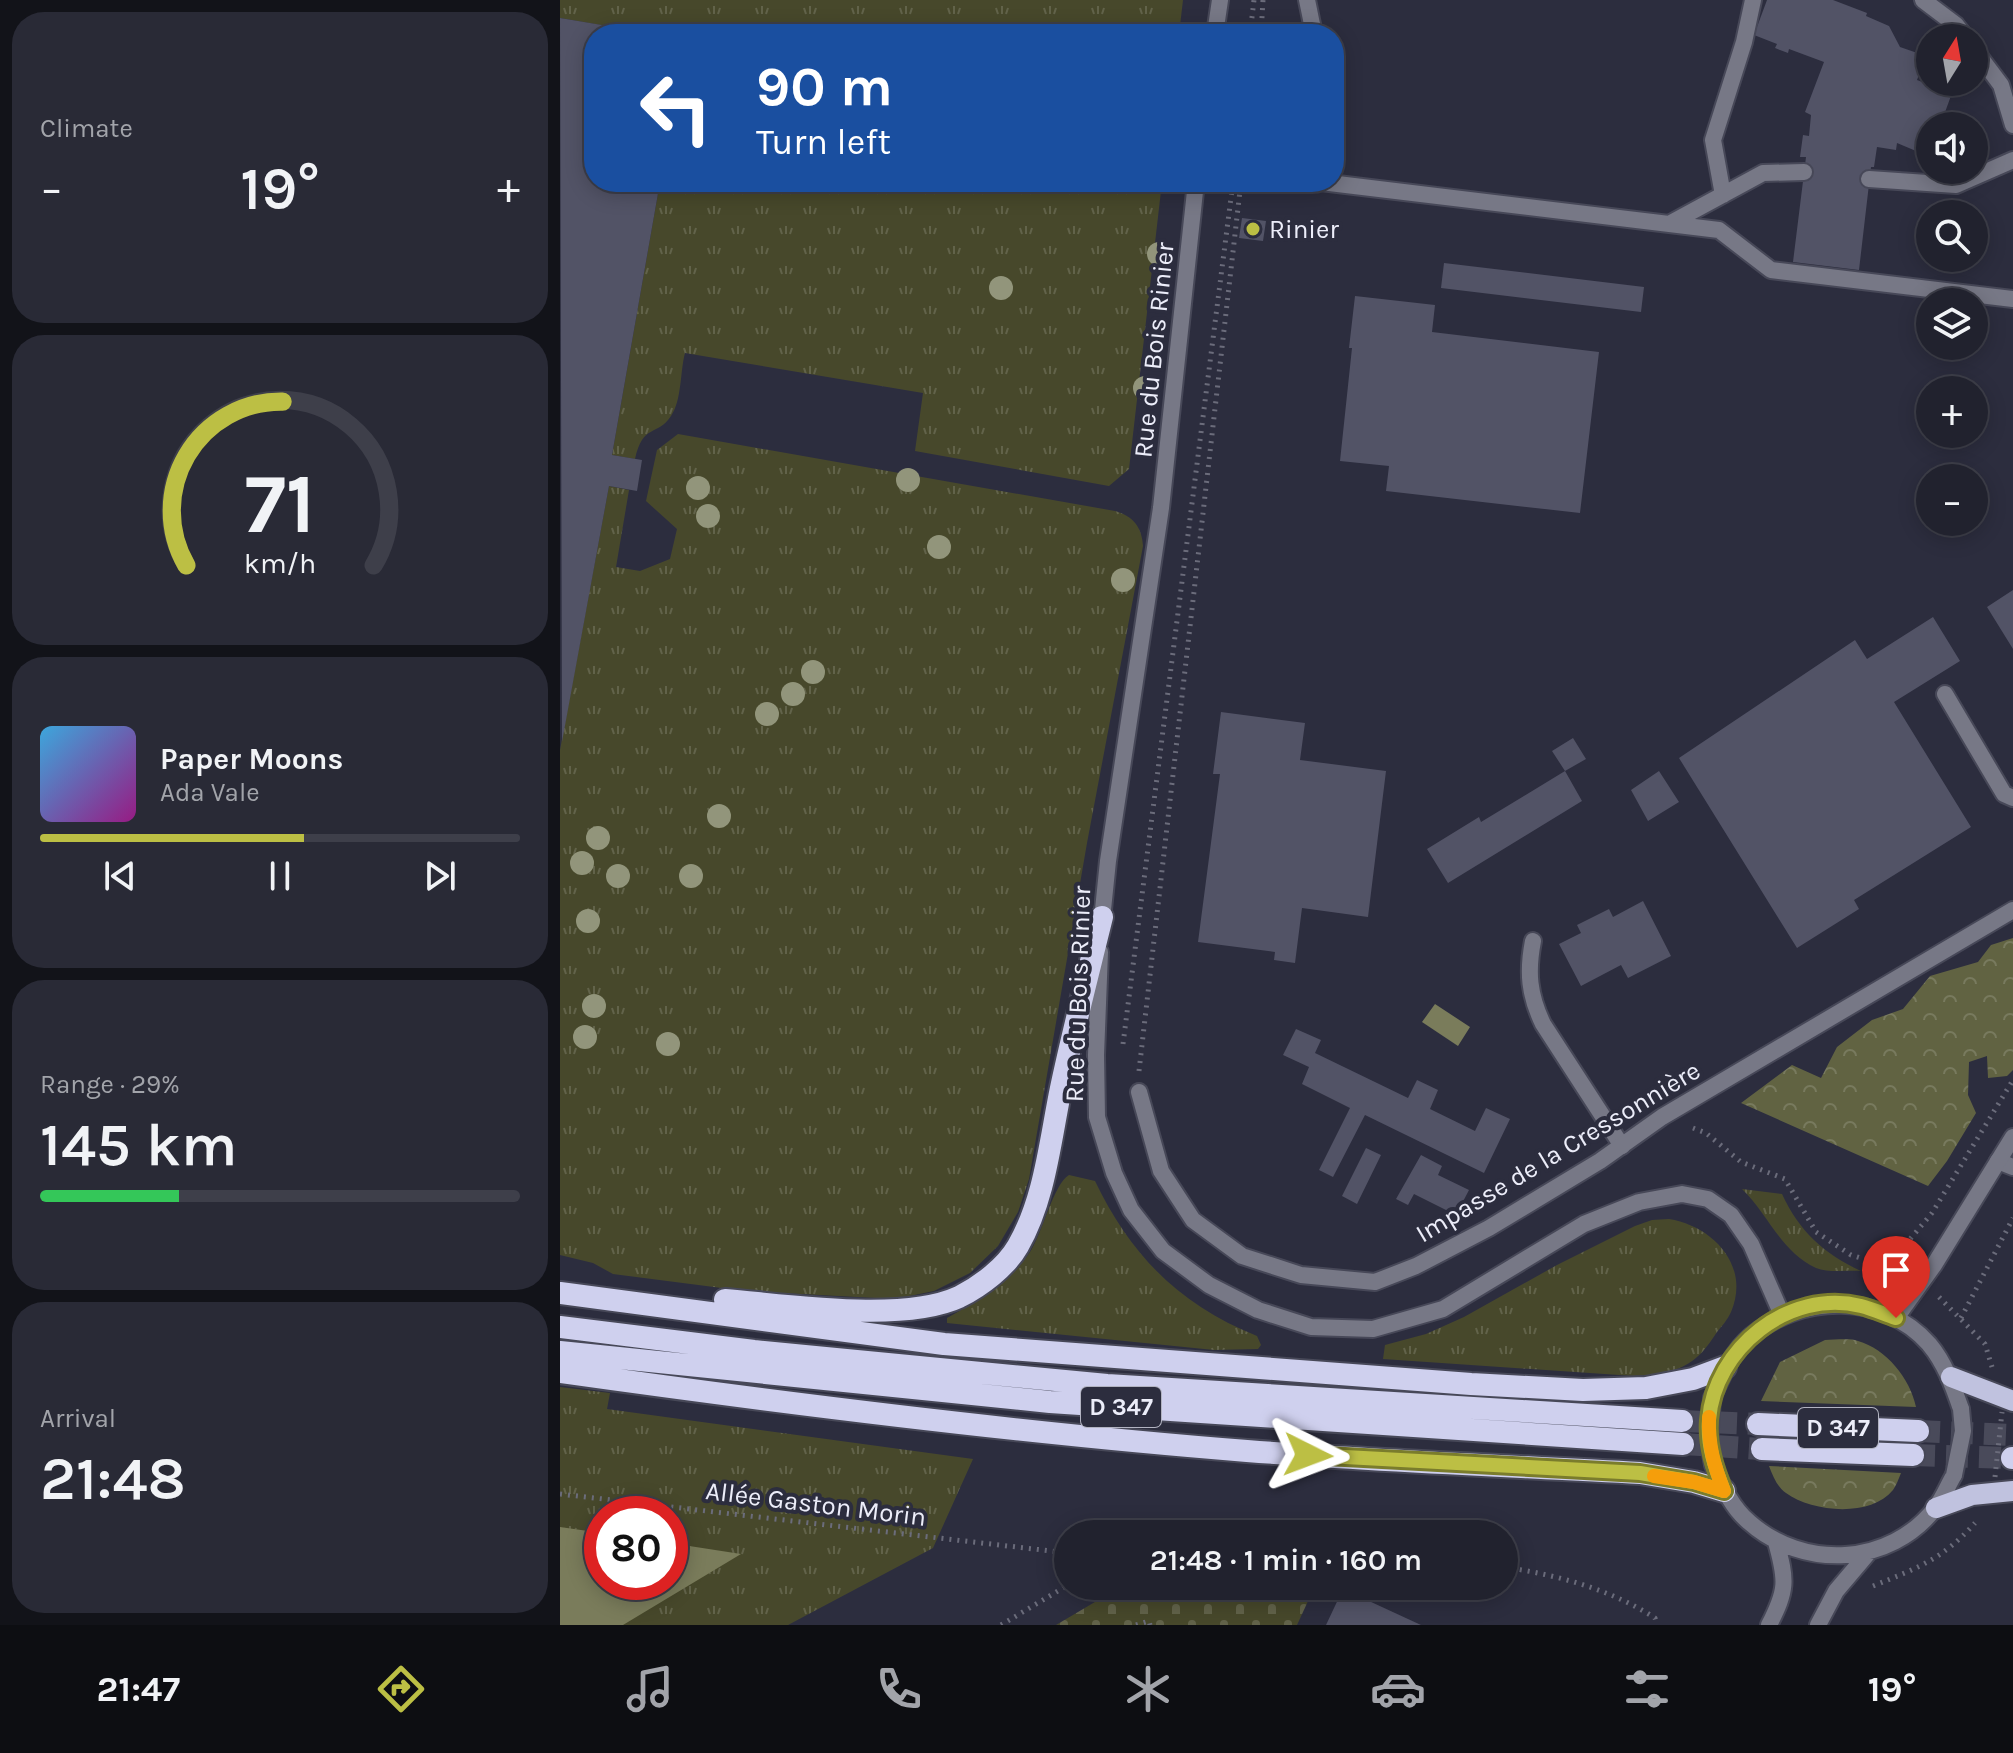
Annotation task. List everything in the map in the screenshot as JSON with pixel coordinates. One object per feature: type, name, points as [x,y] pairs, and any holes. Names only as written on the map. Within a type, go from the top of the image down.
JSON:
[{"type":"highway","points":[[619,1300],[687,1297],[864,1310],[904,1308],[958,1297],[994,1275],[1018,1248],[1038,1199],[1102,917]]},
{"type":"highway","points":[[560,1293],[944,1344],[1471,1384],[1583,1390],[1646,1388],[1693,1379],[1725,1367]]},
{"type":"highway","name":"D 347","points":[[560,1327],[754,1351],[1107,1385],[1682,1421]]},
{"type":"highway","name":"D 347","points":[[560,1352],[1050,1402],[1683,1444]]},
{"type":"highway","points":[[560,1372],[1072,1435],[1248,1451],[1640,1473],[1694,1482],[1724,1491]]},
{"type":"highway","name":"D 347","points":[[1758,1424],[1918,1431]]},
{"type":"highway","name":"D 347","points":[[1762,1449],[1913,1455]]},
{"type":"main road","points":[[1951,1377],[2007,1407]]},
{"type":"main road","points":[[1936,1508],[2000,1487]]},
{"type":"street","points":[[1216,24],[1220,0]]},
{"type":"street","points":[[1307,0],[1312,24]]},
{"type":"street","points":[[1723,195],[1713,140],[1744,42],[1753,0]]},
{"type":"street","points":[[1923,0],[1955,24]]},
{"type":"street","points":[[1988,68],[2001,85],[2013,125]]},
{"type":"street","points":[[1869,179],[1956,185],[2013,160]]},
{"type":"street","points":[[1669,224],[1763,173],[1804,172]]},
{"type":"street","points":[[1344,185],[1719,230],[1771,270],[2013,299]]},
{"type":"street","name":"Rue du Bois Rinier","points":[[1195,192],[1161,508],[1102,917],[1096,1055],[1097,1117],[1114,1173],[1131,1210],[1163,1251],[1209,1285],[1258,1310],[1311,1327],[1373,1329],[1443,1309],[1584,1224],[1639,1202],[1682,1194],[1708,1199],[1731,1215],[1751,1244],[1782,1315]]},
{"type":"street","points":[[1945,694],[2004,794],[2013,798]]},
{"type":"street","name":"Impasse de la Cressonnière","points":[[1139,1092],[1161,1171],[1193,1220],[1242,1256],[1301,1275],[1375,1282],[1416,1266],[1489,1228],[1622,1146],[1662,1117],[2013,910]]},
{"type":"street","points":[[1533,941],[1529,964],[1534,1006],[1622,1146]]},
{"type":"street","points":[[1896,1318],[2006,1164],[2013,1137]]},
{"type":"street","points":[[1820,1304],[1859,1305],[1896,1318],[1928,1343],[1951,1377],[1961,1409],[1963,1431],[1954,1475],[1936,1508],[1906,1535],[1869,1552],[1838,1557],[1806,1553],[1776,1542],[1747,1521],[1724,1491],[1713,1465],[1709,1443],[1712,1398],[1725,1367],[1749,1337],[1782,1315],[1820,1304]]},
{"type":"street","points":[[1769,1625],[1783,1597],[1785,1572],[1776,1542]]},
{"type":"street","points":[[1818,1625],[1836,1591],[1869,1552]]},
{"type":"path","points":[[1251,24],[1254,0]]},
{"type":"path","points":[[1262,24],[1263,0]]},
{"type":"path","points":[[1123,1048],[1232,192]]},
{"type":"path","points":[[1139,1092],[1140,1056],[1240,192]]},
{"type":"path","points":[[1880,1264],[1900,1251],[1932,1213],[2013,1080]]},
{"type":"path","points":[[1662,1117],[1706,1133],[1741,1162],[1785,1179],[1816,1232],[1851,1255],[1880,1264],[1919,1285],[1944,1300],[1961,1318],[2012,1222]]},
{"type":"path","points":[[1862,1591],[1927,1564],[1955,1546],[1976,1522],[2000,1487],[2007,1407]]},
{"type":"path","name":"Allée Gaston Morin","points":[[560,1494],[1054,1551]]},
{"type":"path","points":[[1518,1569],[1542,1572],[1591,1587],[1635,1605],[1655,1618],[1657,1625]]},
{"type":"path","points":[[1001,1625],[1054,1593]]},
{"type":"path","points":[[1136,1625],[1149,1621],[1150,1625]]},
{"type":"green space","points":[[560,0],[1183,0],[1180,24],[595,24],[560,18]]},
{"type":"green space","points":[[658,192],[1161,192],[1129,469],[1109,486],[915,451],[923,393],[685,353],[679,394],[671,416],[661,427],[646,435],[635,459],[612,455]]},
{"type":"green space","points":[[678,434],[1115,511],[1132,519],[1141,533],[1143,546],[1087,843],[1029,1179],[1018,1212],[998,1246],[970,1273],[934,1291],[895,1299],[745,1291],[613,1274],[593,1263],[560,1255],[560,750],[609,486],[629,490],[616,567],[640,571],[670,559],[677,529],[646,501],[657,450]]},
{"type":"green space","points":[[2013,938],[2013,1070],[2007,1076],[1988,1078],[1987,1056],[1969,1062],[1968,1095],[1976,1113],[1928,1186],[1741,1103],[1792,1065],[1821,1078],[1837,1047],[1872,1020],[1903,1009],[1930,976],[1978,962],[1991,945]]},
{"type":"green space","points":[[1069,1175],[1095,1181],[1125,1232],[1161,1275],[1204,1309],[1257,1336],[1261,1345],[1258,1349],[1214,1350],[947,1323],[947,1318],[992,1290],[1021,1263],[1035,1243],[1058,1188]]},
{"type":"green space","points":[[1742,1189],[1782,1194],[1796,1219],[1814,1240],[1835,1257],[1861,1271],[1821,1270],[1804,1261],[1784,1243]]},
{"type":"green space","points":[[1669,1219],[1685,1223],[1713,1239],[1724,1250],[1736,1279],[1736,1295],[1728,1317],[1702,1352],[1682,1367],[1665,1373],[1634,1376],[1383,1359],[1385,1345],[1426,1334],[1464,1317],[1635,1226],[1652,1220]]},
{"type":"green space","points":[[1825,1340],[1854,1340],[1878,1351],[1902,1375],[1916,1407],[1761,1401],[1780,1362]]},
{"type":"green space","points":[[560,1387],[610,1393],[607,1409],[973,1459],[933,1548],[788,1625],[560,1625]]},
{"type":"green space","points":[[1769,1466],[1901,1473],[1893,1490],[1883,1499],[1870,1505],[1841,1509],[1810,1504],[1786,1493]]},
{"type":"green space","points":[[1098,1600],[1309,1600],[1297,1625],[1056,1625]]},
{"type":"shaded area","points":[[1435,1004],[1470,1027],[1458,1046],[1422,1022]]},
{"type":"shaded area","points":[[560,1527],[584,1530],[584,1600],[665,1600],[623,1625],[560,1625]]},
{"type":"shaded area","points":[[688,1546],[741,1554],[688,1586]]},
{"type":"building","points":[[1767,0],[1833,0],[1867,13],[1866,16],[1889,26],[1900,47],[1916,53],[1916,96],[1951,96],[1945,112],[1916,112],[1916,151],[1897,143],[1896,150],[1877,147],[1874,167],[1871,167],[1859,270],[1793,262],[1806,157],[1800,157],[1803,135],[1809,136],[1811,115],[1805,112],[1824,62],[1789,49],[1788,53],[1775,48],[1777,44],[1754,35]]},
{"type":"building","points":[[560,18],[596,24],[584,24],[584,192],[658,192],[612,455],[642,460],[637,491],[609,486],[562,742]]},
{"type":"building","name":"Rinier","points":[[1242,218],[1266,221],[1263,241],[1239,238]]},
{"type":"building","points":[[1444,263],[1644,287],[1641,312],[1441,288]]},
{"type":"building","points":[[1355,296],[1435,305],[1432,332],[1599,352],[1580,513],[1386,491],[1389,466],[1340,461]]},
{"type":"building","points":[[2013,590],[2013,649],[1987,607]]},
{"type":"building","points":[[1933,617],[1960,661],[1894,702],[1971,827],[1854,900],[1859,909],[1797,948],[1679,758],[1855,640],[1867,659]]},
{"type":"building","points":[[1221,712],[1305,723],[1300,760],[1386,771],[1368,917],[1302,908],[1295,963],[1274,960],[1275,952],[1198,942],[1220,774],[1213,774]]},
{"type":"building","points":[[1573,738],[1586,759],[1565,771],[1552,751]]},
{"type":"building","points":[[1565,771],[1582,801],[1448,883],[1427,849],[1479,817],[1481,822]]},
{"type":"building","points":[[1659,771],[1679,802],[1648,821],[1631,790]]},
{"type":"building","points":[[1643,901],[1671,956],[1628,978],[1621,965],[1581,986],[1559,944],[1581,933],[1577,925],[1609,909],[1613,917]]},
{"type":"building","points":[[1296,1029],[1321,1040],[1315,1053],[1408,1098],[1417,1080],[1438,1090],[1430,1109],[1475,1131],[1486,1108],[1510,1119],[1484,1173],[1365,1115],[1333,1177],[1319,1170],[1350,1108],[1302,1084],[1309,1067],[1283,1055]]},
{"type":"building","points":[[1366,1148],[1381,1155],[1357,1204],[1342,1196]]},
{"type":"building","points":[[1421,1155],[1442,1166],[1438,1175],[1469,1190],[1456,1215],[1414,1194],[1408,1205],[1396,1199]]},
{"type":"building","points":[[1338,1600],[1367,1600],[1421,1625],[1326,1625]]},
{"type":"tunnel","points":[[1682,1421],[1758,1424]]},
{"type":"tunnel","points":[[1918,1431],[2013,1435]]},
{"type":"tunnel","points":[[1683,1444],[1762,1449]]},
{"type":"tunnel","points":[[1913,1455],[2012,1458]]},
{"type":"slow traffic","points":[[1654,1476],[1694,1482],[1724,1491],[1713,1465],[1709,1417]]},
{"type":"place","name":"Rinier","points":[[1253,229]]},
{"type":"route","points":[[1308,1455],[1640,1473],[1694,1482],[1724,1491],[1713,1465],[1709,1443],[1712,1398],[1725,1367],[1749,1337],[1782,1315],[1820,1304],[1859,1305],[1896,1318]]}]
